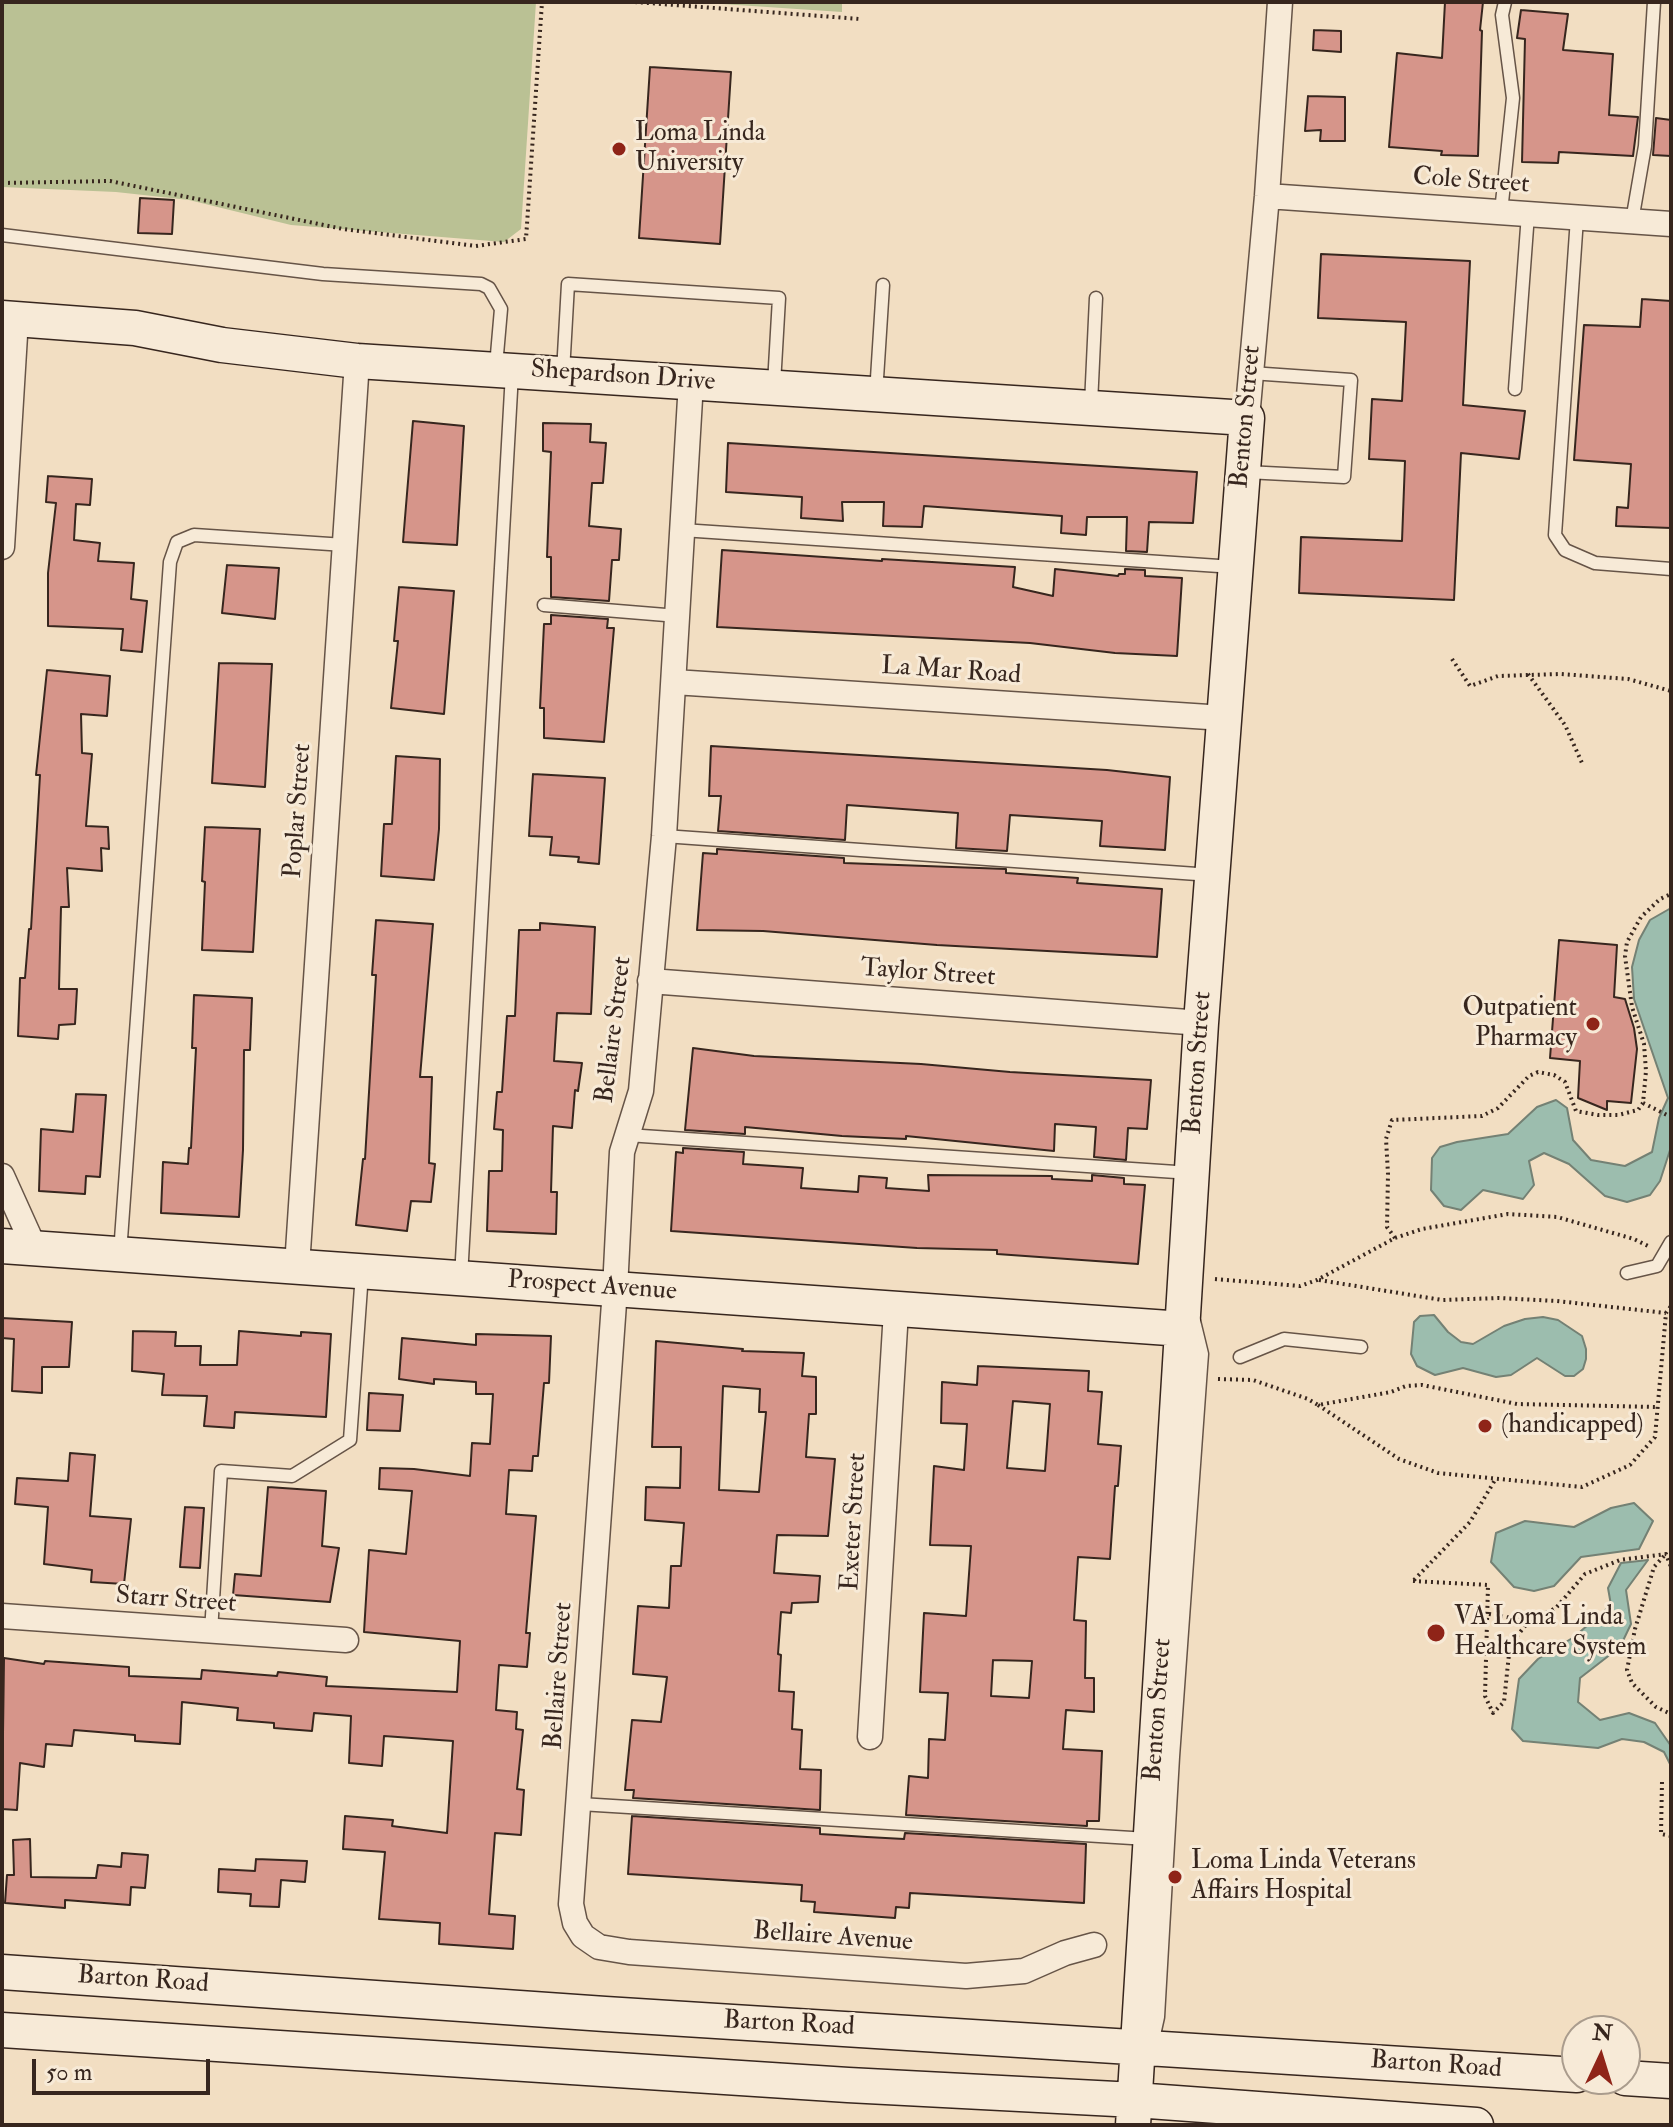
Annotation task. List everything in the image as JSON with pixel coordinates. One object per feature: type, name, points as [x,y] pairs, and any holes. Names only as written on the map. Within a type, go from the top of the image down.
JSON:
[{"type":"street","name":"Benton Street","points":[[1137,2075],[1201,1023],[1280,2]]},
{"type":"street","name":"Cole Street","points":[[1267,196],[1671,224]]},
{"type":"street","name":"Shepardson Drive","points":[[9,318],[135,328],[222,345],[357,361],[1247,418]]},
{"type":"street","points":[[2,547],[9,318]]},
{"type":"street","name":"Poplar Street","points":[[297,1266],[357,361]]},
{"type":"street","name":"Bellaire Street","points":[[575,1923],[571,1904],[622,1152],[641,1091],[664,836],[691,382]]},
{"type":"street","name":"La Mar Road","points":[[674,682],[1224,718]]},
{"type":"street","name":"Taylor Street","points":[[650,981],[1201,1023]]},
{"type":"street","points":[[2,1176],[18,1246]]},
{"type":"street","name":"Prospect Avenue","points":[[18,1246],[896,1311],[1184,1314]]},
{"type":"street","name":"Exeter Street","points":[[870,1737],[896,1311]]},
{"type":"street","name":"Starr Street","points":[[2,1616],[346,1640]]},
{"type":"street","name":"Bellaire Avenue","points":[[575,1923],[583,1936],[599,1947],[629,1952],[966,1976],[1024,1971],[1065,1953],[1094,1945]]},
{"type":"street","name":"Barton Road","points":[[2,1972],[605,2014],[1137,2075],[1476,2125]]},
{"type":"street","name":"Barton Road","points":[[2,2030],[848,2085],[1137,2075],[1561,2075]]},
{"type":"street","points":[[1641,2079],[1671,2081]]},
{"type":"lane","points":[[1501,212],[1513,98],[1502,15],[1505,2]]},
{"type":"lane","points":[[1632,221],[1645,146],[1654,2]]},
{"type":"lane","points":[[1515,389],[1528,214]]},
{"type":"lane","points":[[1577,218],[1555,535],[1565,550],[1595,563],[1671,569]]},
{"type":"lane","points":[[2,235],[323,274],[481,284],[489,288],[501,309],[504,369],[461,1277]]},
{"type":"lane","points":[[563,373],[568,284],[779,298],[773,387]]},
{"type":"lane","points":[[876,394],[883,285]]},
{"type":"lane","points":[[1091,407],[1096,298]]},
{"type":"lane","points":[[1243,472],[1344,477],[1351,380],[1251,373]]},
{"type":"lane","points":[[682,530],[1236,567]]},
{"type":"lane","points":[[120,1253],[170,562],[177,542],[194,535],[345,545]]},
{"type":"lane","points":[[544,605],[678,616]]},
{"type":"lane","points":[[664,836],[1212,875]]},
{"type":"lane","points":[[627,1135],[1192,1173]]},
{"type":"lane","points":[[1627,1273],[1657,1266],[1671,1242]]},
{"type":"lane","points":[[211,1632],[221,1471],[292,1476],[350,1440],[362,1270]]},
{"type":"lane","points":[[1137,2075],[1158,2017],[1201,1367],[1198,1335],[1184,1314]]},
{"type":"lane","points":[[1240,1357],[1284,1339],[1361,1347]]},
{"type":"lane","points":[[580,1804],[1151,1839]]},
{"type":"lane","points":[[848,2085],[876,2074],[891,2073]]},
{"type":"lane","points":[[1044,2082],[1104,2084]]},
{"type":"path","points":[[2,183],[110,181],[343,229],[476,246],[526,239],[542,2]]},
{"type":"path","points":[[635,2],[860,19]]},
{"type":"path","points":[[1452,659],[1470,686],[1498,676],[1528,674],[1628,679],[1671,691]]},
{"type":"path","points":[[1528,674],[1565,725],[1582,763]]},
{"type":"path","points":[[1395,1238],[1387,1227],[1386,1139],[1392,1120],[1482,1116],[1498,1108],[1529,1076],[1538,1072],[1554,1075],[1565,1082],[1576,1111],[1618,1115],[1638,1110],[1643,1103],[1646,1071],[1644,1044],[1632,1007],[1625,956],[1627,942],[1641,917],[1660,899],[1671,894]]},
{"type":"path","points":[[1643,1103],[1671,1117]]},
{"type":"path","points":[[1215,1279],[1300,1286],[1395,1238],[1422,1229],[1508,1214],[1557,1217],[1634,1239],[1663,1255]]},
{"type":"path","points":[[1317,1280],[1442,1300],[1557,1301],[1666,1313]]},
{"type":"path","points":[[1207,1379],[1253,1380],[1308,1399],[1399,1459],[1438,1473],[1582,1487],[1630,1465],[1655,1437],[1666,1313],[1671,1306]]},
{"type":"path","points":[[1318,1405],[1422,1385],[1517,1404],[1658,1407]]},
{"type":"path","points":[[1495,1480],[1470,1522],[1413,1581],[1488,1585],[1485,1696],[1493,1713],[1504,1702],[1509,1654],[1517,1636],[1529,1621],[1556,1608],[1585,1574],[1601,1566],[1620,1560],[1666,1554]]},
{"type":"path","points":[[1666,1554],[1671,1567]]},
{"type":"path","points":[[1666,1554],[1654,1567],[1635,1629],[1627,1670],[1632,1683],[1656,1707],[1671,1714]]},
{"type":"path","points":[[1488,1614],[1529,1621]]},
{"type":"path","points":[[1662,1782],[1661,1834],[1671,1836]]},
{"type":"shaded area","points":[[2,2],[536,2],[521,229],[504,242],[291,225],[189,200],[116,192],[2,187]]},
{"type":"shaded area","points":[[692,2],[842,2],[842,12]]},
{"type":"shaded area","points":[[1671,908],[1671,1147],[1660,1181],[1650,1195],[1627,1202],[1605,1196],[1569,1164],[1544,1153],[1529,1161],[1534,1185],[1523,1199],[1483,1190],[1461,1210],[1444,1206],[1431,1190],[1432,1158],[1440,1147],[1508,1134],[1537,1107],[1556,1100],[1567,1108],[1573,1140],[1591,1160],[1625,1166],[1652,1152],[1659,1118],[1668,1098],[1634,999],[1632,967],[1639,940],[1650,920]]},
{"type":"shaded area","points":[[1434,1315],[1461,1342],[1473,1344],[1504,1326],[1525,1319],[1543,1317],[1558,1320],[1582,1336],[1586,1349],[1583,1369],[1574,1376],[1565,1376],[1537,1358],[1511,1375],[1496,1377],[1463,1368],[1435,1375],[1417,1366],[1411,1354],[1414,1322],[1420,1316]]},
{"type":"shaded area","points":[[1634,1503],[1653,1521],[1639,1549],[1581,1557],[1554,1586],[1534,1591],[1514,1587],[1491,1562],[1496,1533],[1525,1521],[1574,1527],[1611,1508]]},
{"type":"shaded area","points":[[1648,1560],[1626,1590],[1631,1624],[1620,1647],[1580,1678],[1578,1702],[1600,1720],[1629,1713],[1655,1723],[1671,1746],[1671,1766],[1664,1752],[1644,1742],[1622,1739],[1598,1748],[1523,1741],[1512,1729],[1519,1679],[1538,1659],[1574,1637],[1611,1605],[1608,1588],[1621,1563]]},
{"type":"building","points":[[1445,2],[1483,2],[1478,156],[1441,155],[1442,151],[1389,147],[1397,53],[1442,58]]},
{"type":"building","points":[[1521,10],[1568,14],[1563,50],[1613,54],[1609,115],[1638,117],[1633,156],[1559,152],[1558,163],[1522,162],[1525,39],[1517,38]]},
{"type":"building","points":[[1314,30],[1341,31],[1341,52],[1313,50]]},
{"type":"building","points":[[650,67],[731,72],[720,244],[639,238]]},
{"type":"building","points":[[1308,96],[1345,97],[1345,141],[1320,141],[1321,130],[1305,131]]},
{"type":"building","points":[[1656,118],[1671,120],[1671,156],[1653,155]]},
{"type":"building","points":[[140,198],[174,200],[172,234],[138,233]]},
{"type":"building","points":[[1321,254],[1470,261],[1463,405],[1525,411],[1519,459],[1461,453],[1454,600],[1299,593],[1301,537],[1402,541],[1405,461],[1369,459],[1372,399],[1402,401],[1406,322],[1318,318]]},
{"type":"building","points":[[1642,299],[1671,301],[1671,528],[1616,526],[1617,507],[1628,508],[1631,464],[1574,460],[1584,325],[1640,327]]},
{"type":"building","points":[[413,421],[464,426],[457,545],[403,542]]},
{"type":"building","points":[[543,423],[591,424],[590,442],[606,443],[603,483],[592,483],[589,526],[621,529],[619,560],[612,560],[609,601],[551,597],[551,557],[547,557],[551,452],[543,451]]},
{"type":"building","points":[[728,443],[1197,472],[1193,523],[1149,522],[1147,552],[1126,551],[1127,517],[1087,517],[1086,535],[1061,533],[1062,516],[924,506],[922,527],[883,526],[884,502],[842,502],[843,521],[801,518],[802,497],[726,492]]},
{"type":"building","points":[[48,476],[92,479],[90,505],[76,504],[74,540],[100,543],[98,561],[134,563],[131,599],[147,601],[142,652],[121,650],[123,629],[48,626],[48,573],[56,503],[46,502]]},
{"type":"building","points":[[722,550],[1015,567],[1013,587],[1053,596],[1055,569],[1118,576],[1125,574],[1125,569],[1145,570],[1145,576],[1182,578],[1177,656],[1115,653],[1030,643],[717,627]]},
{"type":"building","points":[[227,565],[279,568],[275,619],[222,613]]},
{"type":"building","points":[[399,587],[454,591],[444,714],[391,708],[398,641],[394,641]]},
{"type":"building","points":[[551,615],[608,619],[607,628],[614,628],[604,742],[544,738],[544,708],[540,708],[544,624],[551,624]]},
{"type":"building","points":[[219,663],[272,664],[265,787],[212,783]]},
{"type":"building","points":[[47,670],[110,676],[107,716],[81,714],[82,753],[92,754],[86,826],[108,827],[109,849],[101,848],[102,871],[67,868],[69,907],[61,907],[59,989],[77,989],[75,1024],[59,1025],[58,1039],[18,1036],[20,978],[25,978],[31,929],[40,775],[36,775]]},
{"type":"building","points":[[711,746],[1107,770],[1170,777],[1165,850],[1100,846],[1102,821],[1010,815],[1007,851],[956,848],[958,813],[847,805],[845,840],[718,831],[721,796],[709,796]]},
{"type":"building","points":[[396,756],[440,759],[439,829],[434,880],[381,876],[384,824],[392,824]]},
{"type":"building","points":[[533,774],[605,778],[599,864],[578,862],[579,857],[550,855],[552,837],[529,836]]},
{"type":"building","points":[[205,827],[260,829],[253,952],[202,950]]},
{"type":"building","points":[[717,849],[844,858],[844,863],[1006,869],[1006,873],[1078,878],[1077,883],[1162,889],[1157,957],[937,945],[763,931],[697,930],[703,853],[717,854]]},
{"type":"building","points":[[376,920],[433,924],[420,1077],[432,1077],[429,1163],[435,1164],[431,1202],[411,1201],[407,1231],[356,1225],[365,1159],[376,975],[372,975]]},
{"type":"building","points":[[540,923],[595,927],[591,1014],[557,1013],[554,1061],[582,1063],[578,1091],[575,1090],[572,1128],[553,1126],[551,1192],[557,1192],[556,1234],[487,1231],[489,1171],[502,1171],[503,1130],[494,1129],[497,1092],[502,1092],[507,1016],[515,1016],[519,930],[540,930]]},
{"type":"building","name":"Outpatient Pharmacy","points":[[1559,940],[1617,945],[1614,997],[1625,999],[1637,1049],[1631,1103],[1607,1101],[1607,1110],[1578,1098],[1580,1061],[1550,1058]]},
{"type":"building","points":[[194,995],[252,998],[250,1050],[244,1050],[239,1217],[161,1213],[163,1162],[188,1164],[191,1148],[196,1048],[192,1048]]},
{"type":"building","points":[[693,1048],[754,1056],[1151,1080],[1147,1129],[1128,1128],[1126,1160],[1094,1157],[1096,1127],[1055,1124],[1054,1151],[906,1136],[906,1139],[842,1136],[745,1127],[745,1134],[685,1130]]},
{"type":"building","points":[[76,1094],[106,1095],[100,1177],[86,1176],[85,1194],[39,1191],[41,1129],[73,1132]]},
{"type":"building","points":[[683,1148],[744,1152],[743,1164],[803,1168],[801,1188],[858,1192],[859,1176],[887,1178],[886,1188],[929,1191],[928,1175],[1052,1176],[1052,1179],[1092,1181],[1092,1175],[1124,1178],[1124,1184],[1145,1185],[1138,1264],[997,1254],[997,1250],[917,1248],[671,1231],[676,1152],[683,1153]]},
{"type":"building","points":[[2,1318],[72,1322],[69,1367],[42,1367],[42,1393],[12,1391],[14,1339],[2,1338]]},
{"type":"building","points":[[133,1331],[176,1332],[175,1346],[201,1346],[200,1365],[237,1365],[239,1331],[301,1336],[301,1332],[331,1334],[326,1417],[235,1412],[234,1428],[204,1426],[207,1396],[162,1395],[164,1374],[132,1371]]},
{"type":"building","points":[[476,1334],[551,1336],[549,1383],[544,1383],[538,1456],[533,1456],[532,1471],[509,1470],[506,1514],[536,1516],[526,1633],[530,1633],[527,1667],[499,1665],[496,1710],[517,1712],[516,1729],[523,1730],[517,1789],[524,1790],[521,1835],[495,1833],[489,1914],[515,1916],[513,1949],[439,1944],[440,1923],[379,1919],[385,1852],[343,1849],[345,1816],[393,1820],[392,1826],[447,1833],[453,1741],[384,1736],[382,1766],[349,1763],[351,1716],[314,1713],[312,1731],[274,1728],[274,1723],[237,1720],[238,1708],[182,1702],[180,1744],[135,1741],[135,1735],[74,1730],[72,1746],[46,1744],[44,1767],[20,1763],[17,1810],[2,1809],[4,1658],[44,1664],[45,1661],[129,1667],[129,1676],[201,1679],[202,1670],[277,1676],[278,1672],[327,1677],[326,1686],[457,1692],[460,1641],[364,1632],[369,1550],[406,1554],[412,1491],[379,1489],[380,1468],[470,1476],[472,1443],[490,1444],[493,1394],[476,1394],[476,1382],[434,1379],[434,1384],[399,1379],[402,1338],[476,1345]]},
{"type":"building","points":[[656,1341],[742,1351],[804,1353],[802,1376],[816,1377],[816,1414],[809,1414],[806,1457],[835,1459],[828,1536],[777,1535],[774,1573],[820,1576],[818,1602],[792,1603],[791,1613],[781,1612],[778,1654],[781,1655],[779,1691],[794,1692],[792,1729],[802,1730],[800,1769],[821,1770],[820,1810],[633,1798],[634,1790],[625,1790],[632,1720],[661,1722],[667,1677],[633,1674],[638,1606],[669,1608],[671,1566],[681,1566],[684,1523],[645,1520],[646,1487],[680,1488],[681,1447],[652,1447]],"holes":[[[723,1386],[760,1389],[759,1412],[766,1412],[759,1492],[719,1490]]]},
{"type":"building","points":[[978,1366],[1089,1371],[1088,1391],[1102,1392],[1098,1444],[1121,1446],[1110,1559],[1078,1557],[1074,1620],[1086,1621],[1085,1678],[1094,1678],[1094,1712],[1066,1710],[1063,1749],[1102,1751],[1099,1821],[1087,1821],[1087,1826],[906,1815],[909,1776],[928,1778],[929,1739],[945,1740],[948,1693],[920,1692],[924,1613],[966,1616],[971,1546],[930,1545],[934,1466],[964,1470],[967,1424],[941,1423],[942,1382],[977,1385]],"holes":[[[1013,1401],[1050,1404],[1045,1471],[1007,1468]],[[993,1660],[1032,1661],[1029,1698],[991,1696]]]},
{"type":"building","points":[[369,1393],[403,1395],[400,1431],[367,1430]]},
{"type":"building","points":[[70,1453],[95,1455],[90,1516],[131,1519],[124,1584],[91,1582],[92,1570],[44,1564],[48,1507],[15,1504],[17,1478],[68,1481]]},
{"type":"building","points":[[268,1487],[326,1491],[322,1546],[339,1548],[330,1602],[233,1595],[235,1574],[261,1576]]},
{"type":"building","points":[[185,1507],[204,1508],[200,1568],[180,1567]]},
{"type":"building","points":[[632,1816],[820,1828],[820,1834],[867,1837],[904,1839],[905,1833],[1086,1844],[1084,1903],[910,1893],[909,1908],[896,1907],[895,1918],[814,1912],[815,1902],[801,1901],[802,1885],[628,1874]]},
{"type":"building","points":[[30,1839],[31,1877],[96,1878],[98,1865],[121,1867],[122,1853],[148,1855],[145,1888],[131,1887],[130,1905],[65,1900],[65,1908],[5,1903],[7,1875],[14,1875],[13,1840]]},
{"type":"building","points":[[256,1859],[307,1861],[305,1882],[281,1880],[279,1907],[250,1906],[251,1894],[218,1892],[219,1869],[255,1871]]},
{"type":"place","name":"Loma Linda University","points":[[619,149]]},
{"type":"place","name":"Outpatient Pharmacy","points":[[1593,1024]]},
{"type":"place","name":"(handicapped)","points":[[1485,1426]]},
{"type":"place","name":"VA Loma Linda Healthcare System","points":[[1436,1633]]},
{"type":"place","name":"Loma Linda Veterans Affairs Hospital","points":[[1175,1877]]}]
